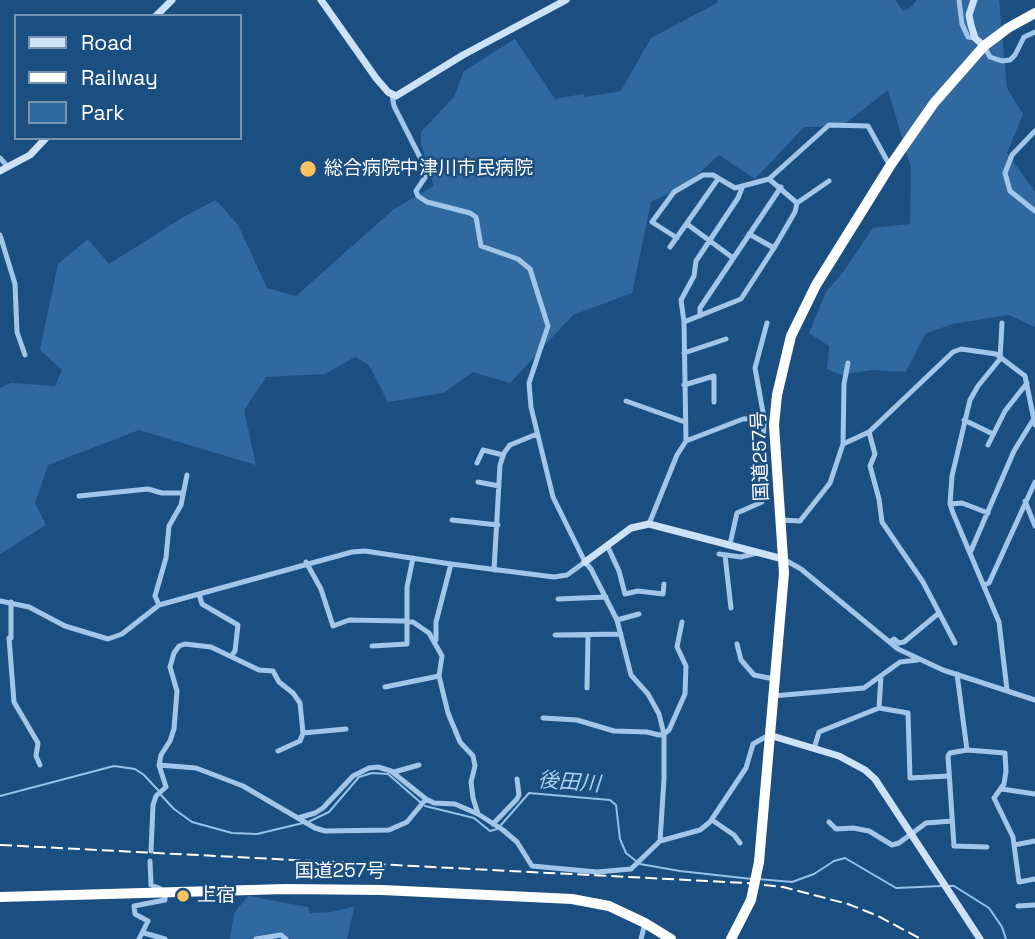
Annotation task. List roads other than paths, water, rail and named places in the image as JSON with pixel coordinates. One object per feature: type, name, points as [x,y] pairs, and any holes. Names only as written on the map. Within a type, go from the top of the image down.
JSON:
[{"type":"highway","name":"国道257号","points":[[731,939],[751,900],[759,862],[784,573],[774,425],[777,395],[791,336],[816,285],[890,166],[934,103],[984,46],[1035,13]]},
{"type":"highway","name":"国道257号","points":[[0,897],[382,890],[572,899],[609,906],[671,939]]},
{"type":"street","points":[[158,14],[172,0]]},
{"type":"street","points":[[321,0],[376,78],[392,95],[394,106],[428,173],[416,191],[418,196],[427,202],[470,213],[476,218],[481,246],[518,259],[530,270],[548,326],[529,383],[537,434],[553,497],[617,620],[631,676],[648,694],[659,714],[664,734],[660,841]]},
{"type":"street","points":[[392,95],[400,94],[463,55],[566,0]]},
{"type":"street","points":[[959,0],[962,24],[968,37],[975,38],[984,46],[990,57],[1002,61],[1010,60],[1024,37],[1035,32]]},
{"type":"street","points":[[974,0],[969,15],[975,38]]},
{"type":"street","points":[[677,238],[652,222],[674,192],[703,175],[713,175],[735,188],[769,179],[829,125],[868,126],[890,166]]},
{"type":"street","points":[[1035,131],[1012,155],[1005,173],[1010,191],[1035,211]]},
{"type":"street","points":[[0,159],[4,169],[30,155],[45,140]]},
{"type":"street","points":[[670,247],[718,179]]},
{"type":"street","points":[[769,179],[797,203]]},
{"type":"street","points":[[684,322],[741,299],[795,212],[797,203],[829,181]]},
{"type":"street","points":[[700,316],[700,309],[781,187]]},
{"type":"street","points":[[686,441],[684,322],[681,300],[694,276],[696,261],[742,188]]},
{"type":"street","points":[[687,223],[733,258]]},
{"type":"street","points":[[749,234],[774,248]]},
{"type":"street","points":[[0,235],[15,284],[17,332],[25,355]]},
{"type":"street","points":[[0,268],[9,266]]},
{"type":"street","points":[[730,544],[737,513],[762,502],[764,418],[755,368],[767,323]]},
{"type":"street","points":[[1002,323],[1000,359],[978,386],[964,420],[952,476],[950,503],[999,622],[1007,690]]},
{"type":"street","points":[[684,353],[726,338]]},
{"type":"street","points":[[843,444],[869,432],[953,352],[961,349],[996,355],[1025,376],[1034,423],[1014,451],[970,554]]},
{"type":"street","points":[[781,520],[800,521],[820,497],[836,471],[843,444],[844,384],[848,363]]},
{"type":"street","points":[[684,385],[715,376],[713,402]]},
{"type":"street","points":[[988,445],[1005,411],[1027,383]]},
{"type":"street","points":[[626,401],[685,422]]},
{"type":"street","points":[[649,524],[677,454],[686,441],[743,419],[764,418]]},
{"type":"street","points":[[964,420],[993,434]]},
{"type":"street","points":[[869,432],[875,454],[870,466],[879,499],[881,522],[923,582],[954,643]]},
{"type":"street","points":[[495,570],[500,465],[503,455],[510,444],[537,434]]},
{"type":"street","points":[[477,463],[483,450],[503,455]]},
{"type":"street","points":[[159,605],[155,596],[166,558],[169,526],[181,505],[187,475]]},
{"type":"street","points":[[478,482],[499,486]]},
{"type":"street","points":[[984,585],[989,583],[1035,482]]},
{"type":"street","points":[[79,496],[148,489],[162,493],[182,493]]},
{"type":"street","points":[[1025,501],[1035,526]]},
{"type":"street","points":[[950,503],[962,503],[988,513]]},
{"type":"street","points":[[452,520],[498,525]]},
{"type":"street","points":[[0,601],[29,607],[65,626],[108,639],[122,634],[159,605],[306,562],[352,552],[365,551],[562,577],[631,528],[649,524],[783,559],[801,569],[890,642],[919,660],[1035,699]]},
{"type":"street","points":[[607,545],[620,571],[625,594],[638,591],[663,594],[664,584]]},
{"type":"street","points":[[731,608],[722,555],[741,557],[759,552]]},
{"type":"street","points":[[372,646],[407,644],[407,587],[412,558]]},
{"type":"street","points":[[306,562],[321,589],[333,626],[349,620],[413,622],[429,633],[436,643],[443,662],[439,676],[442,694],[460,742],[473,756],[475,766],[471,782],[478,814]]},
{"type":"street","points":[[436,643],[436,622],[451,564]]},
{"type":"street","points":[[199,594],[202,604],[238,625],[236,651],[232,655]]},
{"type":"street","points":[[558,599],[606,597]]},
{"type":"street","points":[[11,602],[9,638],[14,702],[36,738],[36,756],[40,765]]},
{"type":"street","points":[[890,642],[894,639],[899,643],[904,642],[939,613]]},
{"type":"street","points":[[617,620],[639,614]]},
{"type":"street","points":[[543,719],[577,720],[614,731],[664,734],[669,730],[685,694],[686,666],[677,647],[682,622]]},
{"type":"street","points":[[555,635],[621,634]]},
{"type":"street","points":[[587,688],[588,635]]},
{"type":"street","points":[[151,851],[153,805],[156,796],[166,787],[159,765],[161,755],[172,736],[175,721],[177,691],[170,667],[179,646],[185,644],[211,647],[261,671],[273,671],[278,682],[293,693],[300,704],[303,733],[300,741],[278,751]]},
{"type":"street","points":[[737,644],[741,660],[754,675],[774,679]]},
{"type":"street","points":[[773,696],[864,688],[900,662],[919,660]]},
{"type":"street","points":[[957,674],[967,750]]},
{"type":"street","points":[[385,687],[439,676]]},
{"type":"street","points":[[879,708],[881,676]]},
{"type":"street","points":[[814,748],[819,732],[879,708],[908,713],[910,778],[949,776]]},
{"type":"street","points":[[303,733],[346,729]]},
{"type":"street","points":[[299,818],[323,808],[353,776],[378,767],[394,772],[424,802],[455,804],[478,814],[503,830],[517,842],[532,866],[597,872],[631,869],[660,841],[701,830],[712,820],[746,768],[753,744],[769,735],[839,756],[866,770],[886,793],[981,939]]},
{"type":"street","points":[[987,847],[954,846],[948,756],[950,753],[967,750],[1005,753],[1006,771],[1002,789],[994,798],[1014,845],[1019,881],[1035,879]]},
{"type":"street","points":[[159,765],[196,768],[208,772],[243,786],[312,826],[333,831],[388,830],[407,822],[424,802]]},
{"type":"street","points":[[394,772],[419,765]]},
{"type":"street","points":[[494,825],[517,799],[517,779]]},
{"type":"street","points":[[1002,789],[1035,794]]},
{"type":"street","points":[[712,820],[734,835],[740,843]]},
{"type":"street","points":[[830,822],[836,829],[869,831],[892,845],[899,843],[926,823],[952,821]]},
{"type":"street","points":[[1014,845],[1035,841]]},
{"type":"street","points":[[139,939],[148,921],[135,914],[133,908],[138,904],[165,900],[165,892],[150,886],[150,861]]},
{"type":"street","points":[[1018,906],[1035,905]]},
{"type":"street","points":[[641,939],[645,923]]},
{"type":"street","points":[[144,933],[165,939]]},
{"type":"street","points":[[256,939],[281,935],[286,939]]},
{"type":"waterway","name":"後田川","points":[[0,796],[114,766],[135,769],[158,790]]},
{"type":"waterway","name":"後田川","points":[[308,822],[329,812],[359,777],[372,773],[388,774],[420,802]]},
{"type":"waterway","name":"後田川","points":[[501,825],[529,793],[610,800],[616,805],[620,839],[626,853],[636,861]]},
{"type":"waterway","name":"後田川","points":[[161,795],[192,822],[232,833],[257,834],[303,823]]},
{"type":"waterway","name":"後田川","points":[[425,806],[474,818],[490,831],[497,829]]},
{"type":"waterway","name":"後田川","points":[[758,879],[792,882],[845,858],[896,888],[942,886]]},
{"type":"waterway","name":"後田川","points":[[640,864],[752,879]]},
{"type":"waterway","name":"後田川","points":[[947,886],[954,886],[989,908],[1002,927],[1006,939]]},
{"type":"railway","points":[[0,845],[747,883],[783,887],[848,904],[878,916],[921,939]]},
{"type":"place","name":"総合病院中津川市民病院","points":[[308,169]]},
{"type":"place","name":"上宿","points":[[183,896]]}]
